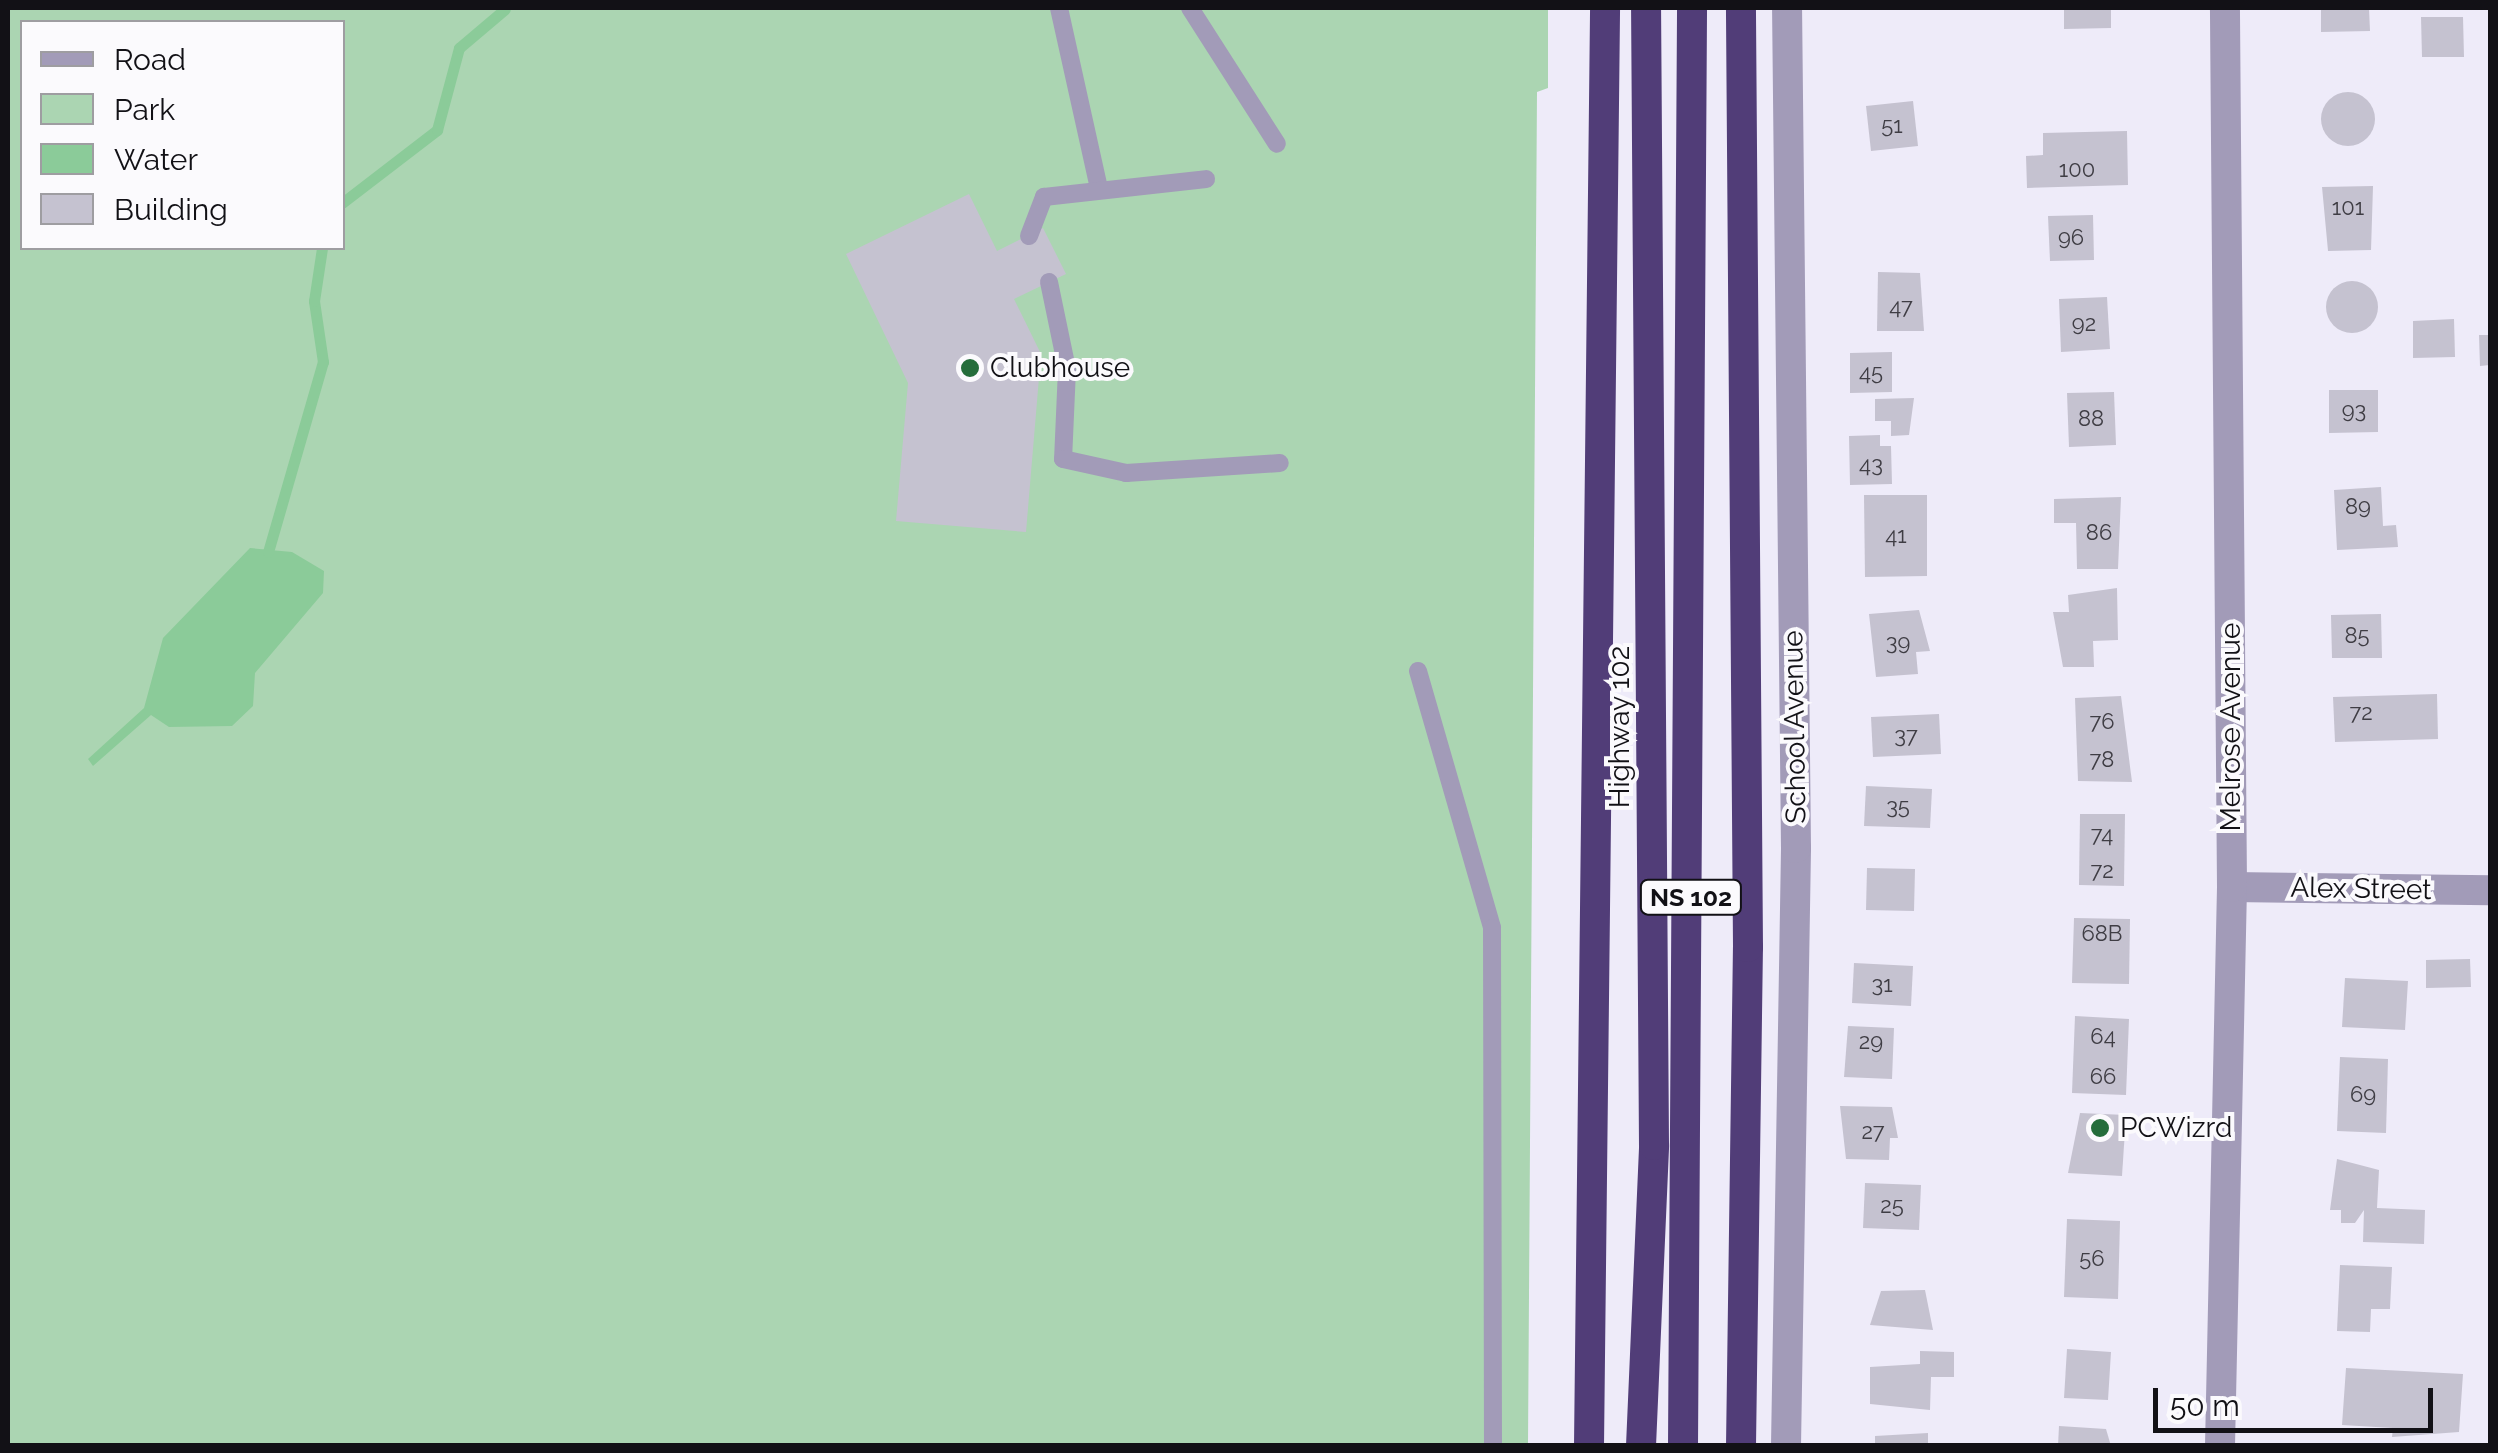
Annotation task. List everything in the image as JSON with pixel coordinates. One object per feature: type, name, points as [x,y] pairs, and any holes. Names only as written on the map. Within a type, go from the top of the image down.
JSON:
[{"type":"highway","points":[[1589,1446],[1606,8]]},
{"type":"highway","name":"Highway 102","points":[[1641,1446],[1654,1145],[1646,8]]},
{"type":"highway","name":"NS 102","points":[[1683,1446],[1692,8]]},
{"type":"highway","points":[[1740,1446],[1748,946],[1741,8]]},
{"type":"street","name":"School Avenue","points":[[1786,1446],[1796,848],[1787,8]]},
{"type":"street","name":"Melrose Avenue","points":[[2220,1446],[2232,887],[2225,8]]},
{"type":"street","name":"Alex Street","points":[[2232,887],[2490,890]]},
{"type":"lane","points":[[1059,8],[1099,189]]},
{"type":"lane","points":[[1190,8],[1276,144]]},
{"type":"lane","points":[[1029,236],[1044,198],[1206,179]]},
{"type":"lane","points":[[1049,282],[1067,370],[1064,459],[1126,473],[1280,463]]},
{"type":"lane","points":[[1418,671],[1492,928],[1492,1446]]},
{"type":"green space","points":[[8,8],[1548,8],[1548,88],[1537,92],[1528,1445],[8,1446]]},
{"type":"water","points":[[250,548],[292,552],[324,571],[323,593],[255,673],[253,706],[232,726],[169,727],[151,715],[93,766],[88,759],[144,708],[163,638]]},
{"type":"building","points":[[2064,8],[2111,8],[2111,28],[2064,29]]},
{"type":"building","points":[[2321,8],[2369,8],[2370,31],[2321,32]]},
{"type":"building","points":[[2421,17],[2463,17],[2464,57],[2422,57]]},
{"type":"building","points":[[2348,92],[2367,100],[2375,119],[2367,138],[2348,146],[2329,138],[2321,119],[2329,100]]},
{"type":"building","points":[[1913,101],[1918,146],[1871,151],[1866,106]]},
{"type":"building","points":[[2127,131],[2128,185],[2027,188],[2026,156],[2043,155],[2043,133]]},
{"type":"building","points":[[2373,186],[2371,250],[2328,251],[2322,187]]},
{"type":"building","name":"Clubhouse","points":[[969,194],[997,251],[1043,228],[1066,274],[1014,299],[1041,354],[1026,532],[896,521],[908,383],[846,254]]},
{"type":"building","points":[[2093,215],[2094,260],[2050,261],[2048,216]]},
{"type":"building","points":[[1878,272],[1920,273],[1924,331],[1877,331]]},
{"type":"building","points":[[2352,281],[2370,289],[2378,307],[2370,325],[2352,333],[2334,325],[2326,307],[2334,289]]},
{"type":"building","points":[[2107,297],[2110,349],[2061,352],[2059,299]]},
{"type":"building","points":[[2454,319],[2455,357],[2413,358],[2413,321]]},
{"type":"building","points":[[2479,335],[2490,335],[2490,365],[2480,366]]},
{"type":"building","points":[[1892,352],[1892,392],[1850,393],[1850,353]]},
{"type":"building","points":[[2329,390],[2378,390],[2378,432],[2329,433]]},
{"type":"building","points":[[2114,392],[2116,445],[2069,447],[2067,393]]},
{"type":"building","points":[[1914,398],[1909,435],[1891,436],[1891,421],[1875,421],[1875,399]]},
{"type":"building","points":[[1880,435],[1880,446],[1891,446],[1892,484],[1850,485],[1849,436]]},
{"type":"building","points":[[2381,487],[2383,526],[2396,525],[2398,547],[2337,550],[2334,490]]},
{"type":"building","points":[[1864,495],[1927,495],[1927,576],[1865,577]]},
{"type":"building","points":[[2121,497],[2118,569],[2077,569],[2076,523],[2054,523],[2054,499]]},
{"type":"building","points":[[2117,588],[2118,640],[2093,641],[2094,667],[2063,667],[2053,612],[2069,612],[2068,595]]},
{"type":"building","points":[[1919,610],[1930,651],[1916,652],[1918,674],[1876,677],[1869,614]]},
{"type":"building","points":[[2381,614],[2382,658],[2332,658],[2331,615]]},
{"type":"building","points":[[2437,694],[2438,739],[2335,742],[2333,697]]},
{"type":"building","points":[[2121,696],[2132,782],[2078,781],[2075,698]]},
{"type":"building","points":[[1939,714],[1941,754],[1873,757],[1871,717]]},
{"type":"building","points":[[1866,786],[1932,789],[1930,828],[1864,826]]},
{"type":"building","points":[[2080,814],[2125,814],[2124,886],[2079,885]]},
{"type":"building","points":[[1867,868],[1915,869],[1914,911],[1866,910]]},
{"type":"building","points":[[2074,918],[2130,919],[2129,984],[2072,983]]},
{"type":"building","points":[[2470,959],[2471,987],[2426,988],[2426,960]]},
{"type":"building","points":[[1854,963],[1913,966],[1911,1006],[1852,1003]]},
{"type":"building","points":[[2345,978],[2408,981],[2405,1030],[2342,1027]]},
{"type":"building","points":[[2075,1016],[2129,1019],[2126,1095],[2072,1093]]},
{"type":"building","points":[[1848,1026],[1894,1028],[1892,1079],[1844,1077]]},
{"type":"building","points":[[2340,1057],[2388,1059],[2386,1133],[2337,1131]]},
{"type":"building","points":[[1840,1106],[1892,1107],[1898,1138],[1890,1138],[1889,1160],[1846,1159]]},
{"type":"building","points":[[2080,1113],[2126,1115],[2122,1176],[2068,1173]]},
{"type":"building","points":[[2337,1159],[2379,1170],[2377,1208],[2425,1210],[2424,1244],[2363,1242],[2364,1210],[2355,1223],[2341,1223],[2341,1210],[2330,1210]]},
{"type":"building","points":[[1865,1183],[1921,1185],[1919,1230],[1863,1228]]},
{"type":"building","points":[[2067,1219],[2120,1221],[2118,1299],[2064,1297]]},
{"type":"building","points":[[2340,1265],[2392,1267],[2390,1309],[2371,1309],[2370,1332],[2337,1331]]},
{"type":"building","points":[[1925,1290],[1933,1330],[1870,1325],[1881,1291]]},
{"type":"building","points":[[2067,1349],[2111,1352],[2108,1400],[2064,1398]]},
{"type":"building","points":[[1920,1351],[1954,1352],[1954,1377],[1931,1377],[1930,1410],[1870,1404],[1870,1367],[1920,1364]]},
{"type":"building","points":[[2346,1368],[2463,1374],[2459,1432],[2392,1437],[2393,1428],[2342,1425]]},
{"type":"building","points":[[2059,1426],[2106,1429],[2111,1446],[2058,1446]]},
{"type":"building","points":[[1928,1433],[1928,1446],[1875,1446],[1875,1436]]},
{"type":"waterway","points":[[345,201],[437,130],[459,48],[505,9]]},
{"type":"waterway","points":[[268,552],[323,362],[314,301],[322,250]]},
{"type":"place","name":"Clubhouse","points":[[970,368]]},
{"type":"place","name":"PCWizrd","points":[[2100,1128]]}]
